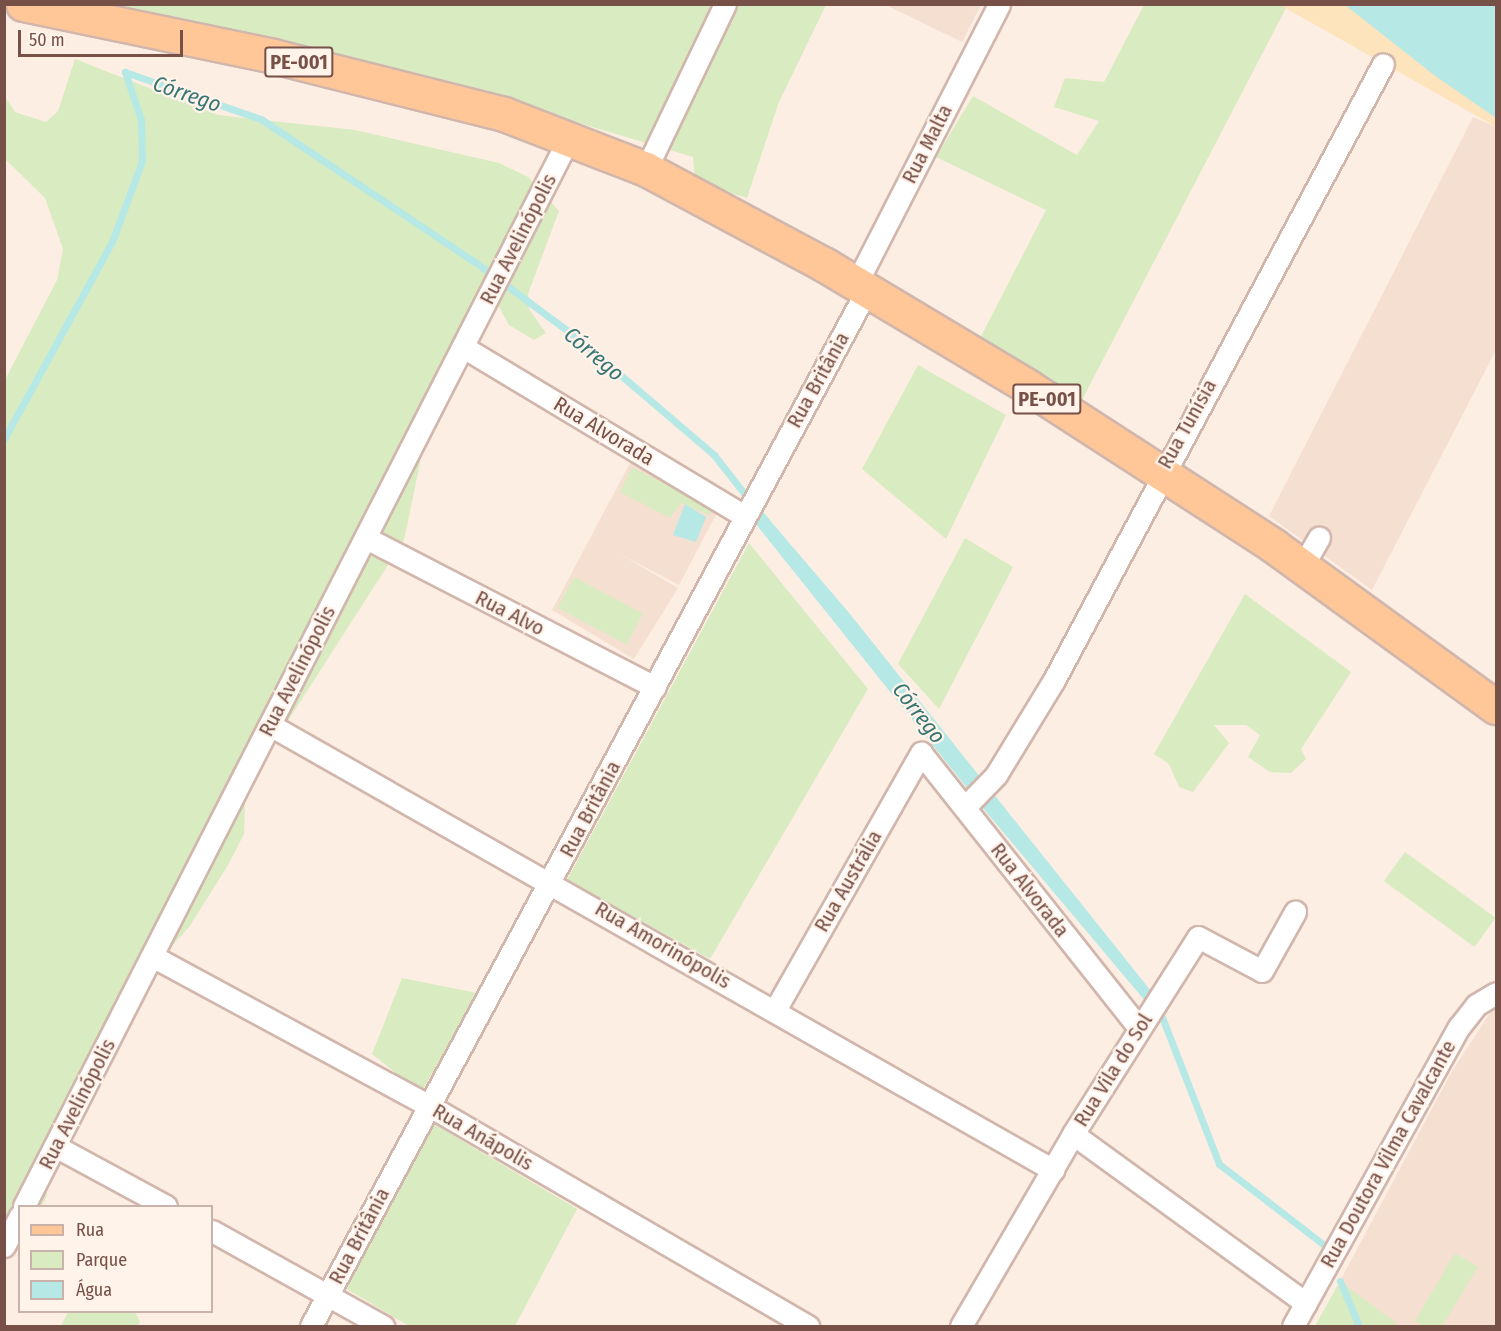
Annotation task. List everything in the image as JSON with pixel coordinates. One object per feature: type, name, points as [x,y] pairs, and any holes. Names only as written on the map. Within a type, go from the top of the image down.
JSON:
[{"type":"main road","name":"PE-001","points":[[23,4],[64,9],[273,56],[570,136],[646,169],[862,287],[1161,472],[1302,567],[1497,707]]},
{"type":"street","points":[[646,169],[725,4]]},
{"type":"street","name":"Rua Malta","points":[[862,287],[999,4]]},
{"type":"street","name":"Rua Tunísia","points":[[969,804],[990,783],[1054,680],[1161,472],[1383,64]]},
{"type":"street","name":"Rua Avelinópolis","points":[[25,1205],[570,136]]},
{"type":"street","name":"Rua Britânia","points":[[311,1326],[428,1105],[552,882],[862,287]]},
{"type":"street","name":"Rua Alvorada","points":[[463,347],[746,513]]},
{"type":"street","points":[[1302,567],[1319,537]]},
{"type":"street","name":"Rua Alvo","points":[[366,538],[655,687]]},
{"type":"street","name":"Rua Amorinópolis","points":[[270,725],[552,882],[1053,1170]]},
{"type":"street","name":"Rua Alvorada","points":[[921,753],[969,804],[1139,1028]]},
{"type":"street","name":"Rua Austrália","points":[[775,1010],[921,753]]},
{"type":"street","name":"Rua Vila do Sol","points":[[961,1326],[1073,1134],[1198,937],[1262,972],[1295,912]]},
{"type":"street","name":"Rua Anápolis","points":[[152,956],[428,1105],[808,1326]]},
{"type":"street","name":"Rua Doutora Vilma Cavalcante","points":[[1293,1326],[1459,1027],[1476,1005],[1497,993]]},
{"type":"street","points":[[1073,1134],[1306,1303]]},
{"type":"street","points":[[56,1146],[164,1205]]},
{"type":"street","points":[[4,1246],[18,1220]]},
{"type":"street","points":[[213,1233],[383,1326]]},
{"type":"shaded area","points":[[886,5],[981,5],[962,42]]},
{"type":"shaded area","points":[[1473,117],[1496,127],[1496,350],[1372,590],[1269,516]]},
{"type":"shaded area","points":[[630,463],[719,509],[679,585],[620,554],[678,588],[634,659],[552,610]]},
{"type":"shaded area","points":[[1496,1004],[1496,1326],[1398,1326],[1340,1281],[1451,1073]]},
{"type":"green space","points":[[102,4],[826,5],[779,102],[747,198],[695,182],[693,157],[502,100]]},
{"type":"green space","points":[[1280,4],[1286,8],[1082,400],[977,344],[1046,210],[936,157],[973,96],[1077,155],[1099,121],[1054,107],[1065,78],[1104,82],[1144,5]]},
{"type":"green space","points":[[75,59],[218,115],[355,130],[499,163],[528,177],[559,211],[528,294],[529,309],[546,333],[534,340],[509,325],[494,298],[425,439],[404,540],[268,752],[245,801],[244,834],[227,867],[189,927],[146,975],[43,1178],[47,1195],[42,1205],[18,1205],[18,1212],[5,1253],[5,380],[57,280],[63,249],[45,198],[5,159],[4,95],[15,112],[46,122],[58,111]]},
{"type":"green space","points":[[918,365],[1006,415],[946,539],[862,469]]},
{"type":"green space","points":[[632,467],[714,509],[709,515],[681,503],[670,518],[620,492]]},
{"type":"green space","points":[[965,538],[1013,567],[939,709],[898,664]]},
{"type":"green space","points":[[749,543],[868,689],[710,959],[567,880]]},
{"type":"green space","points":[[574,577],[643,614],[626,645],[558,608]]},
{"type":"green space","points":[[1245,594],[1351,672],[1301,749],[1306,759],[1291,773],[1270,772],[1248,757],[1260,735],[1246,725],[1214,725],[1229,743],[1193,792],[1179,787],[1169,764],[1154,754]]},
{"type":"green space","points":[[1405,852],[1496,918],[1474,947],[1384,881]]},
{"type":"green space","points":[[402,978],[477,993],[421,1093],[372,1054]]},
{"type":"green space","points":[[434,1124],[577,1209],[515,1326],[409,1326],[345,1288]]},
{"type":"green space","points":[[1455,1253],[1478,1267],[1442,1326],[1423,1326],[1415,1321]]},
{"type":"green space","points":[[1340,1281],[1395,1322],[1398,1326],[1315,1326]]},
{"type":"green space","points":[[68,1313],[136,1313],[140,1322],[137,1326],[61,1326]]},
{"type":"sand","points":[[1280,5],[1361,5],[1496,74],[1496,127]]},
{"type":"water","points":[[1345,5],[1496,5],[1496,118],[1434,75]]},
{"type":"water","points":[[685,504],[706,517],[696,542],[673,535]]},
{"type":"water","points":[[762,511],[850,614],[1155,996],[1146,1002],[987,813],[755,523]]},
{"type":"waterway","name":"Córrego","points":[[125,72],[261,119],[475,262],[576,337],[714,455],[766,521]]},
{"type":"waterway","points":[[4,439],[112,242],[142,161],[141,120],[125,72]]},
{"type":"waterway","points":[[1162,1017],[1219,1164],[1323,1244]]},
{"type":"waterway","points":[[1340,1281],[1359,1326]]}]
